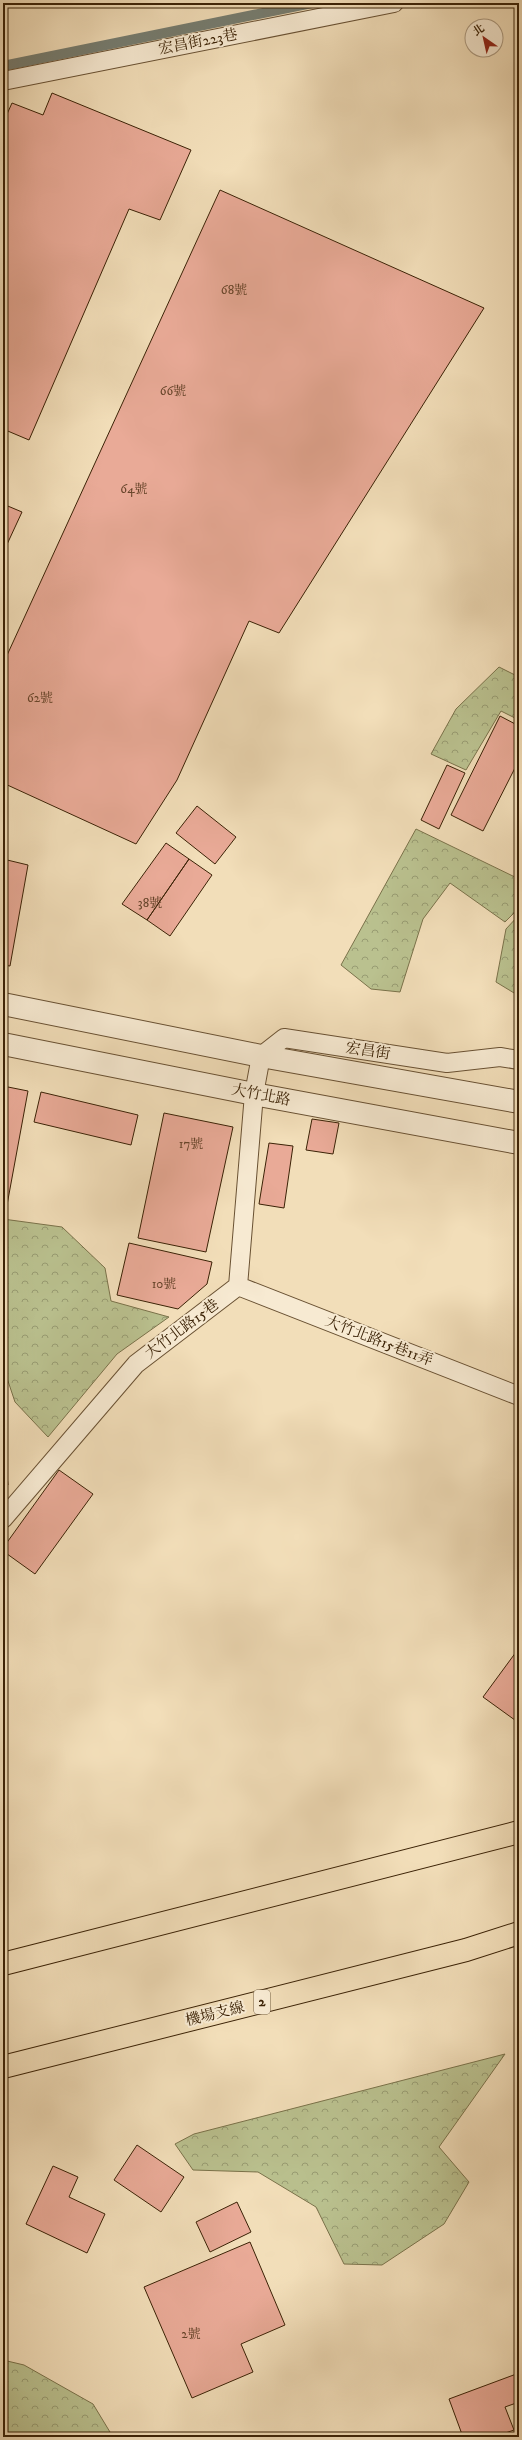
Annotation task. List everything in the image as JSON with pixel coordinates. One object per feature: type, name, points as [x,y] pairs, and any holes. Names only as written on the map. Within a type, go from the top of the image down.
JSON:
[{"type":"highway","points":[[3,1964],[519,1832]]},
{"type":"highway","name":"機場支線","points":[[3,2067],[466,1950],[519,1933]]},
{"type":"street","points":[[3,1004],[261,1056],[519,1102]]},
{"type":"street","name":"大竹北路","points":[[3,1044],[254,1094],[519,1143]]},
{"type":"lane","name":"宏昌街223巷","points":[[3,81],[394,3]]},
{"type":"lane","name":"宏昌街","points":[[261,1056],[284,1038],[447,1063],[500,1057],[519,1060]]},
{"type":"lane","points":[[238,1286],[254,1094],[261,1056]]},
{"type":"lane","name":"大竹北路15巷11弄","points":[[238,1286],[519,1396]]},
{"type":"lane","name":"大竹北路15巷","points":[[3,1519],[136,1364],[238,1286]]},
{"type":"green space","points":[[499,667],[519,677],[519,720],[501,711],[466,770],[431,754],[456,709]]},
{"type":"green space","points":[[416,829],[519,879],[519,908],[505,922],[450,883],[423,919],[400,992],[371,989],[341,965]]},
{"type":"green space","points":[[519,915],[519,996],[496,982],[506,929]]},
{"type":"green space","points":[[3,1219],[62,1227],[105,1268],[111,1301],[169,1317],[117,1354],[48,1437],[15,1402],[5,1372],[3,1371]]},
{"type":"green space","points":[[505,2054],[439,2147],[469,2182],[444,2224],[382,2265],[344,2264],[316,2207],[258,2172],[193,2170],[175,2144],[194,2134]]},
{"type":"green space","points":[[3,2360],[24,2365],[93,2404],[113,2437],[3,2437]]},
{"type":"building","points":[[52,93],[191,150],[160,220],[129,209],[29,440],[3,429],[3,123],[12,103],[43,115]]},
{"type":"building","points":[[220,190],[484,308],[279,633],[249,621],[177,780],[136,844],[3,783],[3,664]]},
{"type":"building","points":[[3,504],[22,512],[3,553]]},
{"type":"building","points":[[500,716],[519,726],[519,767],[516,766],[483,831],[451,815]]},
{"type":"building","points":[[447,765],[465,773],[439,829],[421,820]]},
{"type":"building","points":[[197,806],[236,837],[215,864],[176,833]]},
{"type":"building","points":[[166,843],[189,859],[147,920],[122,904]]},
{"type":"building","points":[[3,859],[28,865],[10,966],[3,965]]},
{"type":"building","points":[[189,859],[212,875],[170,936],[147,920]]},
{"type":"building","points":[[3,1086],[28,1091],[7,1205],[3,1204]]},
{"type":"building","points":[[41,1092],[138,1115],[131,1145],[34,1122]]},
{"type":"building","points":[[164,1113],[233,1127],[206,1252],[138,1238]]},
{"type":"building","points":[[312,1119],[339,1123],[333,1154],[306,1150]]},
{"type":"building","points":[[269,1143],[293,1146],[284,1208],[259,1204]]},
{"type":"building","points":[[129,1243],[212,1262],[207,1284],[178,1309],[117,1295]]},
{"type":"building","points":[[3,1435],[8,1485],[3,1485]]},
{"type":"building","points":[[59,1470],[93,1494],[35,1574],[3,1551],[3,1548]]},
{"type":"building","points":[[519,1648],[519,1723],[483,1697]]},
{"type":"building","points":[[137,2145],[184,2177],[161,2212],[114,2180]]},
{"type":"building","points":[[53,2166],[78,2177],[69,2197],[105,2214],[87,2253],[26,2224]]},
{"type":"building","points":[[237,2202],[251,2232],[210,2252],[196,2222]]},
{"type":"building","points":[[250,2242],[285,2325],[241,2344],[253,2372],[192,2398],[144,2287]]},
{"type":"building","points":[[519,2373],[519,2402],[505,2407],[514,2430],[494,2437],[463,2437],[449,2399]]},
{"type":"waterway","points":[[3,66],[312,3]]}]
